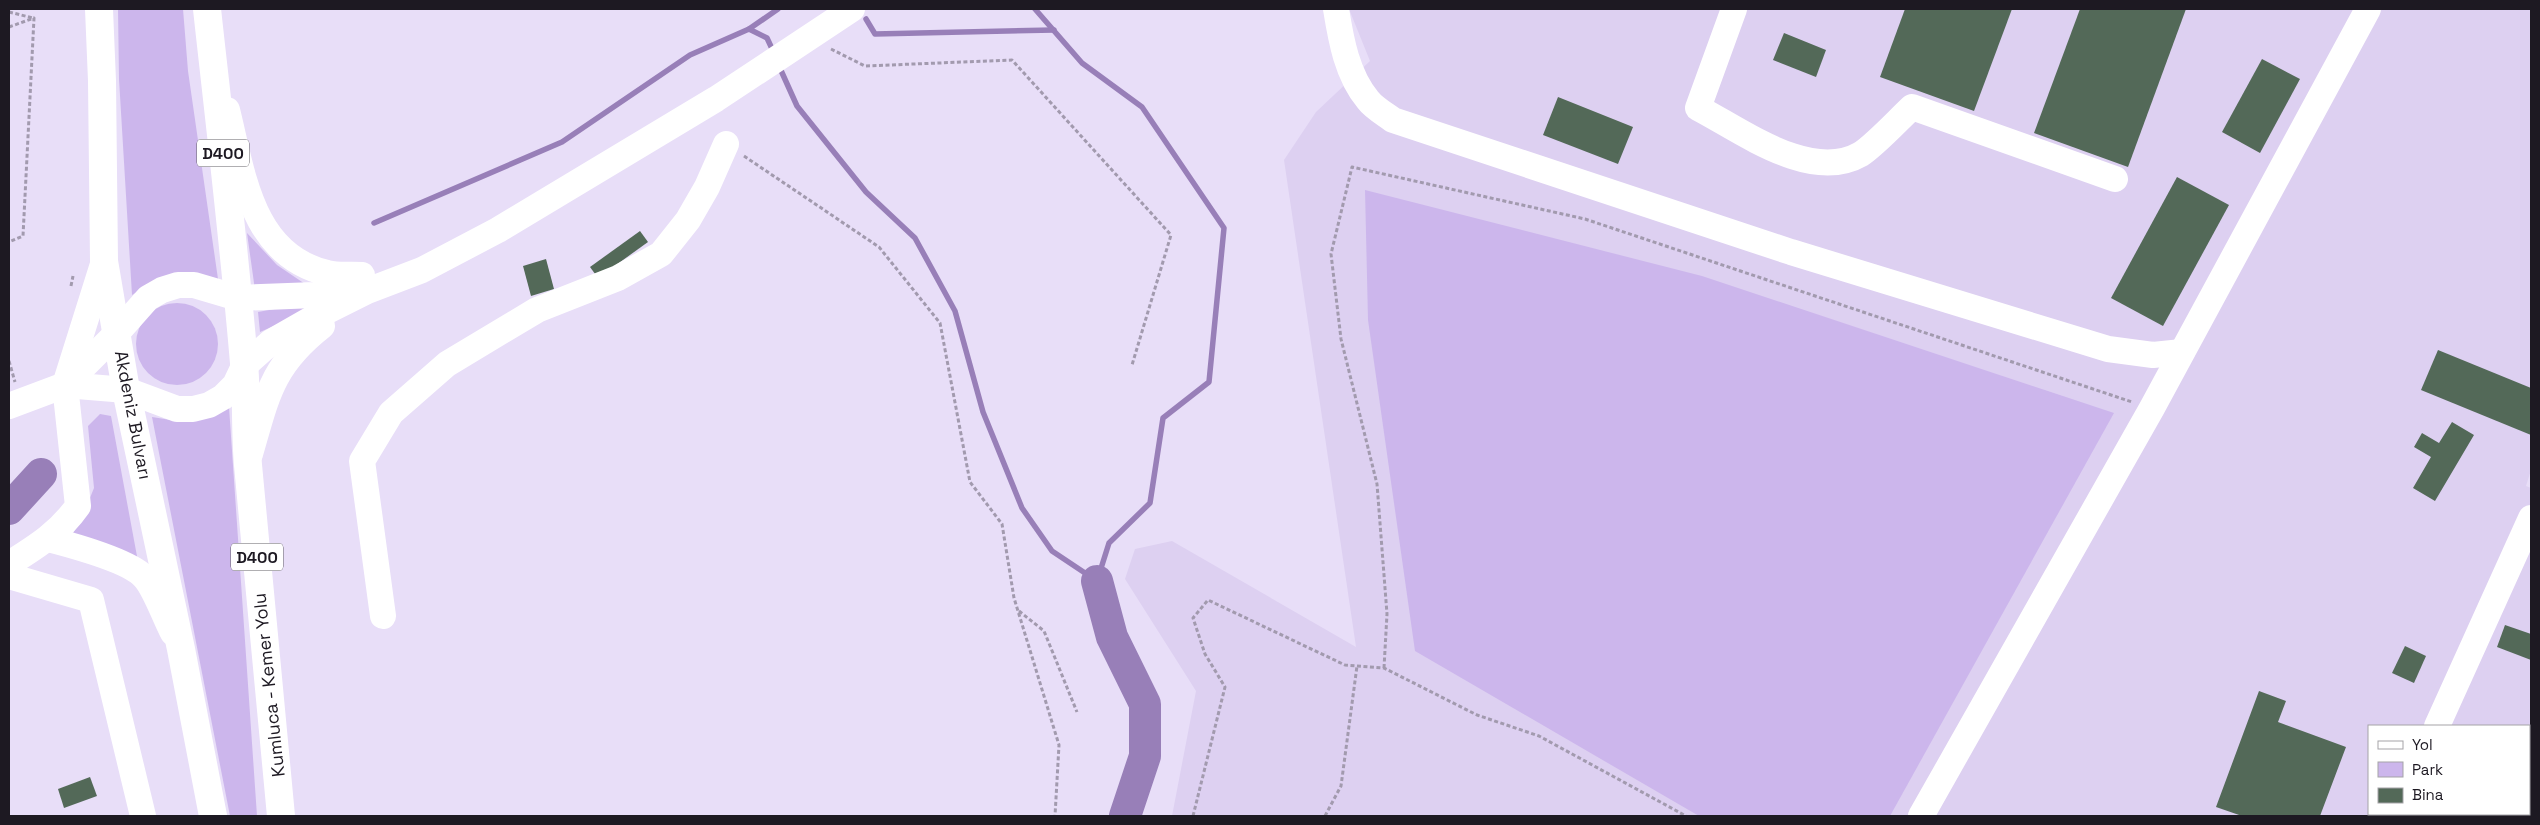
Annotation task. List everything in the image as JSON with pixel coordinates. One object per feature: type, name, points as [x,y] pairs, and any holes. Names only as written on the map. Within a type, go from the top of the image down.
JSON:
[{"type":"highway","name":"Akdeniz Bulvarı","points":[[99,9],[102,80],[104,261],[118,333],[126,390],[181,649],[213,816]]},
{"type":"highway","name":"Kumluca - Kemer Yolu","points":[[207,9],[238,298],[244,366],[244,418],[281,816]]},
{"type":"street","points":[[498,230],[740,82],[852,9]]},
{"type":"street","points":[[1336,9],[1340,33],[1353,78],[1369,102],[1392,120],[1792,252],[2099,346],[2153,355],[2182,352]]},
{"type":"street","points":[[1734,9],[1698,108],[1792,158],[1829,164],[1861,154],[1912,106],[2115,179]]},
{"type":"street","points":[[1920,816],[2152,408],[2368,9]]},
{"type":"street","name":"Kumluca - Kemer Yolu","points":[[211,45],[248,190],[264,230],[281,250],[304,265],[328,274],[362,275],[404,267]]},
{"type":"street","points":[[383,616],[362,461],[391,414],[447,364],[537,310],[618,278],[661,254],[688,220],[707,187],[726,144]]},
{"type":"street","name":"Kumluca - Kemer Yolu","points":[[65,385],[118,333],[148,298],[162,290],[178,285],[194,286],[238,298],[315,295],[359,283],[498,230]]},
{"type":"street","name":"Kumluca - Kemer Yolu","points":[[65,385],[126,390],[169,406],[193,408],[209,404],[223,397],[235,385],[244,366],[271,342],[367,291],[422,270],[498,230]]},
{"type":"street","points":[[9,564],[48,539],[65,524],[78,506],[65,385],[104,261]]},
{"type":"street","name":"Kumluca - Kemer Yolu","points":[[248,465],[264,406],[278,372],[300,343],[367,291]]},
{"type":"street","points":[[9,406],[65,385]]},
{"type":"street","points":[[2437,725],[2531,518]]},
{"type":"street","points":[[48,539],[88,550],[119,562],[145,577],[181,649]]},
{"type":"street","points":[[9,576],[91,600],[143,816]]},
{"type":"path","points":[[9,12],[34,18]]},
{"type":"path","points":[[9,27],[34,18]]},
{"type":"path","points":[[9,242],[22,236],[34,18]]},
{"type":"path","points":[[804,41],[865,66],[1012,60],[1171,235],[1132,365]]},
{"type":"path","points":[[726,144],[879,247],[940,323],[970,482],[1002,524],[1018,610],[1059,745],[1055,816]]},
{"type":"path","points":[[1384,668],[1387,614],[1377,484],[1341,339],[1331,254],[1352,167],[1585,219],[2152,408]]},
{"type":"path","points":[[1193,816],[1225,687],[1205,654],[1193,618],[1208,600],[1345,665],[1384,668],[1477,715],[1539,736],[1686,816]]},
{"type":"path","points":[[1018,610],[1044,631],[1077,712]]},
{"type":"path","points":[[1325,816],[1341,786],[1357,666]]},
{"type":"shaded area","points":[[1349,9],[2531,9],[2531,470],[2526,486],[2531,488],[2531,816],[1172,816],[1196,691],[1125,579],[1135,549],[1172,541],[1356,647],[1284,160],[1316,112],[1370,61]]},
{"type":"green space","points":[[118,9],[183,9],[188,71],[218,279],[159,279],[132,295],[119,79]]},
{"type":"green space","points":[[1365,190],[1702,276],[2114,413],[1890,816],[1699,816],[1415,651],[1368,320]]},
{"type":"green space","points":[[247,233],[277,265],[308,286],[255,290]]},
{"type":"green space","points":[[177,303],[193,307],[206,315],[214,328],[218,344],[214,360],[206,373],[193,381],[177,385],[161,381],[148,373],[140,360],[136,344],[140,328],[148,315],[161,307]]},
{"type":"green space","points":[[308,303],[308,311],[260,332],[258,312]]},
{"type":"green space","points":[[229,407],[257,816],[230,816],[152,417],[191,421],[208,417]]},
{"type":"green space","points":[[100,414],[111,416],[139,567],[70,538],[81,520],[94,488],[88,426]]},
{"type":"building","points":[[1905,9],[2012,9],[1974,111],[1880,77]]},
{"type":"building","points":[[2080,9],[2186,9],[2128,167],[2034,133]]},
{"type":"building","points":[[1784,33],[1826,50],[1816,77],[1773,60]]},
{"type":"building","points":[[2262,59],[2300,79],[2260,153],[2222,132]]},
{"type":"building","points":[[1558,97],[1633,127],[1618,164],[1543,135]]},
{"type":"building","points":[[2177,177],[2229,205],[2163,326],[2111,298]]},
{"type":"building","points":[[640,231],[648,242],[598,278],[590,267]]},
{"type":"building","points":[[546,259],[554,289],[531,296],[523,266]]},
{"type":"building","points":[[2438,350],[2531,388],[2531,435],[2421,390]]},
{"type":"building","points":[[2452,422],[2474,435],[2435,501],[2413,488],[2431,457],[2414,447],[2422,433],[2439,443]]},
{"type":"building","points":[[2505,625],[2531,634],[2531,660],[2497,647]]},
{"type":"building","points":[[2405,646],[2426,656],[2414,683],[2392,673]]},
{"type":"building","points":[[2259,691],[2286,701],[2278,722],[2346,747],[2320,816],[2242,816],[2216,807]]},
{"type":"building","points":[[90,777],[97,796],[64,808],[58,789]]},
{"type":"waterway","points":[[749,29],[778,9]]},
{"type":"waterway","points":[[779,66],[797,106],[866,192],[915,238],[955,311],[983,412],[1022,508],[1052,551],[1097,581],[1109,543],[1150,503],[1163,418],[1209,382],[1224,228],[1142,107],[1082,63],[1035,9]]},
{"type":"waterway","points":[[866,19],[875,34],[1054,30]]},
{"type":"waterway","points":[[374,223],[562,142],[690,55],[749,29],[767,38],[774,53]]},
{"type":"waterway","points":[[9,509],[41,474]]},
{"type":"waterway","points":[[1097,581],[1112,637],[1145,704],[1145,756],[1125,816]]}]
